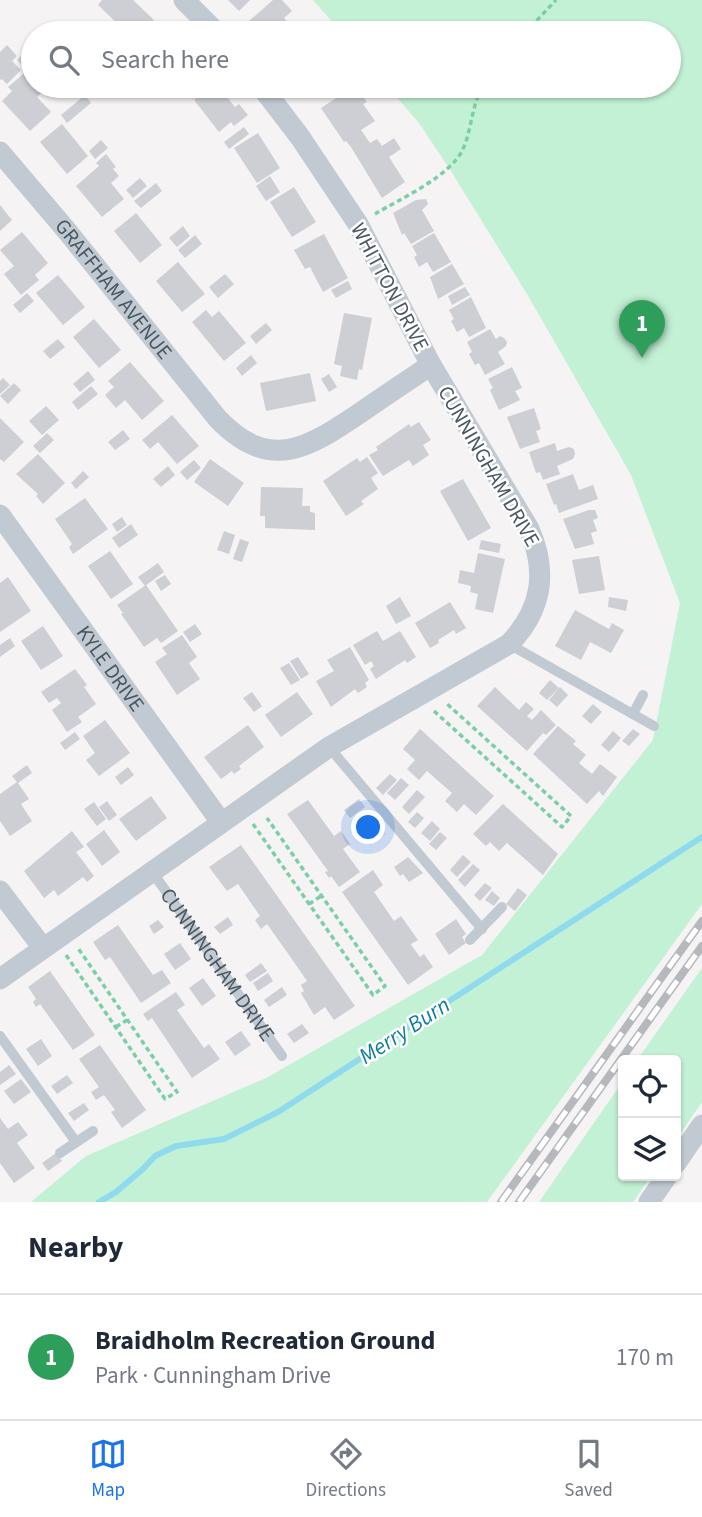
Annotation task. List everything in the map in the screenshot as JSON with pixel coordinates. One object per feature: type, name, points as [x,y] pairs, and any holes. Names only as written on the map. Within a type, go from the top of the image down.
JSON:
[{"type":"street","points":[[184,0],[205,21]]},
{"type":"street","name":"WHITTON DRIVE","points":[[226,428],[256,447],[280,451],[298,449],[324,437],[431,365],[358,224],[300,136],[270,98]]},
{"type":"street","name":"GRAFFHAM AVENUE","points":[[0,152],[226,428]]},
{"type":"street","name":"CUNNINGHAM DRIVE","points":[[0,979],[329,747],[509,644],[521,632],[537,599],[540,580],[537,546],[431,365]]},
{"type":"street","name":"KYLE DRIVE","points":[[3,525],[222,822]]},
{"type":"street","points":[[0,891],[55,940]]},
{"type":"street","points":[[681,1156],[702,1125]]},
{"type":"street","points":[[649,1202],[664,1181]]},
{"type":"lane","points":[[509,644],[654,726]]},
{"type":"lane","points":[[633,714],[643,695]]},
{"type":"lane","points":[[329,747],[482,929]]},
{"type":"lane","name":"CUNNINGHAM DRIVE","points":[[153,873],[282,1056]]},
{"type":"lane","points":[[470,940],[502,907]]},
{"type":"lane","points":[[0,1036],[76,1142]]},
{"type":"lane","points":[[60,1153],[93,1131]]},
{"type":"path","points":[[536,21],[556,0]]},
{"type":"path","points":[[358,224],[449,168],[463,149],[476,98]]},
{"type":"path","points":[[423,692],[571,816],[562,827],[423,692]]},
{"type":"path","points":[[248,804],[321,895],[385,986],[373,995],[309,904],[248,804]]},
{"type":"path","points":[[309,904],[321,895]]},
{"type":"path","points":[[55,940],[127,1020],[177,1092],[165,1099],[55,940]]},
{"type":"path","points":[[116,1027],[127,1020]]},
{"type":"green space","points":[[313,0],[702,0],[702,904],[487,1202],[31,1202],[86,1156],[266,1078],[482,955],[653,740],[680,603],[631,475],[527,294],[449,168],[419,123],[397,98],[681,98],[681,21],[331,21]]},
{"type":"green space","points":[[702,968],[702,1102],[681,1133],[681,1055],[641,1055]]},
{"type":"green space","points":[[618,1088],[618,1181],[648,1181],[633,1202],[539,1202]]},
{"type":"building","points":[[102,0],[133,0],[154,20],[115,21],[98,5]]},
{"type":"building","points":[[228,0],[250,0],[239,11]]},
{"type":"building","points":[[273,0],[282,0],[292,11],[284,18],[287,21],[249,21]]},
{"type":"building","points":[[7,45],[17,56],[12,61],[21,70],[7,84],[0,80],[0,52]]},
{"type":"building","points":[[21,76],[21,98],[38,98],[51,112],[30,131],[2,101],[12,91],[8,87]]},
{"type":"building","points":[[81,98],[87,98],[91,103],[67,123],[61,115]]},
{"type":"building","points":[[228,98],[235,107],[239,104],[248,115],[234,126],[231,122],[219,132],[194,100]]},
{"type":"building","points":[[336,98],[364,98],[367,102],[363,104],[375,121],[361,130],[370,143],[377,139],[382,146],[394,138],[401,149],[389,157],[405,182],[382,198],[351,147],[344,142],[321,108]]},
{"type":"building","points":[[62,124],[88,156],[67,174],[40,142]]},
{"type":"building","points":[[244,127],[249,134],[229,149],[224,142]]},
{"type":"building","points":[[258,133],[280,168],[257,183],[234,148]]},
{"type":"building","points":[[101,140],[108,148],[95,159],[89,151]]},
{"type":"building","points":[[106,154],[119,176],[111,183],[124,199],[102,217],[76,186],[99,166],[96,163]]},
{"type":"building","points":[[270,176],[280,192],[266,201],[256,186]]},
{"type":"building","points":[[140,178],[147,186],[133,198],[126,190]]},
{"type":"building","points":[[156,183],[162,191],[141,208],[134,201]]},
{"type":"building","points":[[294,187],[316,222],[292,237],[270,202]]},
{"type":"building","points":[[426,199],[428,204],[422,210],[434,231],[411,244],[404,233],[402,235],[393,213],[416,200]]},
{"type":"building","points":[[0,205],[12,220],[0,231]]},
{"type":"building","points":[[136,213],[162,245],[140,263],[114,231]]},
{"type":"building","points":[[183,226],[190,236],[177,247],[169,238]]},
{"type":"building","points":[[22,232],[48,263],[35,275],[39,280],[21,295],[4,274],[14,266],[0,250]]},
{"type":"building","points":[[434,233],[451,262],[433,272],[427,262],[419,267],[412,246]]},
{"type":"building","points":[[324,234],[348,278],[323,292],[310,267],[305,269],[294,250]]},
{"type":"building","points":[[195,235],[202,244],[185,258],[178,250]]},
{"type":"building","points":[[178,262],[205,294],[182,312],[156,281]]},
{"type":"building","points":[[452,264],[464,284],[438,299],[430,277]]},
{"type":"building","points":[[225,274],[234,284],[218,298],[209,287]]},
{"type":"building","points":[[58,275],[85,307],[63,325],[36,293]]},
{"type":"building","points":[[348,281],[352,289],[336,298],[331,290]]},
{"type":"building","points":[[465,287],[470,295],[452,305],[448,296]]},
{"type":"building","points":[[27,293],[34,301],[20,313],[13,305]]},
{"type":"building","points":[[471,297],[486,328],[469,337],[464,328],[457,332],[449,310]]},
{"type":"building","points":[[206,310],[212,317],[219,311],[246,343],[224,361],[192,322]]},
{"type":"building","points":[[344,313],[372,318],[362,370],[359,369],[357,380],[340,376],[342,366],[334,364]]},
{"type":"building","points":[[94,319],[121,350],[99,368],[73,337]]},
{"type":"building","points":[[266,323],[272,330],[256,344],[250,336]]},
{"type":"building","points":[[490,329],[496,339],[500,336],[507,342],[498,352],[505,364],[485,375],[479,363],[475,365],[469,354],[472,352],[467,342]]},
{"type":"building","points":[[58,339],[65,347],[50,359],[43,351]]},
{"type":"building","points":[[251,355],[257,363],[242,376],[236,368]]},
{"type":"building","points":[[130,362],[164,401],[142,420],[125,400],[116,408],[105,395],[114,387],[108,381]]},
{"type":"building","points":[[512,367],[522,388],[515,391],[520,400],[499,410],[488,379]]},
{"type":"building","points":[[88,371],[95,380],[80,392],[73,384]]},
{"type":"building","points":[[310,373],[316,401],[266,411],[260,383]]},
{"type":"building","points":[[329,374],[337,387],[329,392],[321,379]]},
{"type":"building","points":[[3,378],[10,385],[0,394],[0,381]]},
{"type":"building","points":[[14,383],[21,390],[8,404],[0,396]]},
{"type":"building","points":[[91,386],[98,394],[78,410],[72,402]]},
{"type":"building","points":[[46,406],[59,420],[42,435],[29,421]]},
{"type":"building","points":[[534,408],[541,429],[536,431],[540,442],[520,449],[507,417]]},
{"type":"building","points":[[172,415],[199,446],[177,464],[158,442],[150,449],[142,440]]},
{"type":"building","points":[[0,418],[24,442],[4,462],[0,459]]},
{"type":"building","points":[[419,422],[431,440],[423,445],[429,455],[413,466],[409,460],[383,476],[369,455],[409,424],[411,427]]},
{"type":"building","points":[[123,430],[130,439],[115,450],[108,442]]},
{"type":"building","points":[[47,433],[54,440],[40,453],[33,446]]},
{"type":"building","points":[[555,443],[557,451],[569,447],[574,449],[575,454],[573,459],[557,466],[560,474],[543,480],[540,472],[536,473],[529,452]]},
{"type":"building","points":[[38,454],[65,483],[43,504],[36,496],[38,494],[16,474]]},
{"type":"building","points":[[367,457],[378,473],[371,478],[378,489],[361,501],[364,504],[346,516],[323,481],[357,458],[360,462]]},
{"type":"building","points":[[210,459],[244,483],[228,506],[194,482]]},
{"type":"building","points":[[194,460],[201,468],[187,480],[180,472]]},
{"type":"building","points":[[168,466],[175,475],[161,487],[153,479]]},
{"type":"building","points":[[83,471],[89,477],[76,489],[71,483]]},
{"type":"building","points":[[573,474],[579,490],[593,485],[598,499],[559,513],[546,484]]},
{"type":"building","points":[[463,479],[491,528],[468,541],[440,491]]},
{"type":"building","points":[[261,487],[303,488],[302,506],[310,506],[310,512],[315,513],[315,530],[265,528],[265,516],[260,516]]},
{"type":"building","points":[[85,498],[108,529],[73,554],[69,547],[72,544],[55,519]]},
{"type":"building","points":[[595,510],[598,518],[593,520],[597,531],[591,533],[594,544],[575,549],[563,519]]},
{"type":"building","points":[[122,517],[127,525],[117,532],[112,524]]},
{"type":"building","points":[[131,524],[138,535],[119,548],[112,538]]},
{"type":"building","points":[[224,531],[235,535],[229,554],[217,550]]},
{"type":"building","points":[[240,539],[249,542],[242,562],[233,559]]},
{"type":"building","points":[[481,540],[501,544],[499,553],[479,549]]},
{"type":"building","points":[[110,551],[133,584],[111,599],[88,566]]},
{"type":"building","points":[[478,553],[505,559],[493,613],[475,609],[478,594],[470,592],[471,586],[458,583],[460,570],[474,573]]},
{"type":"building","points":[[599,556],[605,590],[579,594],[572,560]]},
{"type":"building","points":[[158,563],[164,572],[145,586],[138,577]]},
{"type":"building","points":[[165,575],[171,584],[161,591],[155,581]]},
{"type":"building","points":[[8,577],[31,611],[0,632],[0,583]]},
{"type":"building","points":[[146,585],[178,631],[161,643],[157,638],[144,647],[117,605]]},
{"type":"building","points":[[400,597],[411,616],[396,624],[386,606]]},
{"type":"building","points":[[609,597],[628,600],[626,611],[608,607]]},
{"type":"building","points":[[450,602],[466,628],[456,634],[454,630],[430,648],[415,623]]},
{"type":"building","points":[[575,610],[609,629],[612,623],[624,630],[611,653],[590,642],[581,660],[555,646]]},
{"type":"building","points":[[195,624],[202,634],[190,642],[183,632]]},
{"type":"building","points":[[43,626],[63,656],[41,670],[21,641]]},
{"type":"building","points":[[377,631],[383,641],[400,631],[416,657],[407,663],[405,660],[376,679],[370,669],[374,666],[371,661],[365,665],[353,645]]},
{"type":"building","points":[[182,635],[197,657],[189,663],[200,679],[177,695],[155,662],[167,654],[162,648]]},
{"type":"building","points":[[10,638],[15,646],[0,657],[0,645]]},
{"type":"building","points":[[350,647],[369,680],[365,683],[367,687],[358,693],[355,689],[331,707],[316,681],[334,671],[327,660]]},
{"type":"building","points":[[298,657],[309,674],[301,679],[290,661]]},
{"type":"building","points":[[289,663],[300,680],[291,685],[280,668]]},
{"type":"building","points":[[75,669],[96,704],[78,717],[82,722],[67,732],[52,710],[61,703],[57,698],[49,703],[41,692]]},
{"type":"building","points":[[550,680],[559,688],[547,700],[539,693]]},
{"type":"building","points":[[495,687],[519,710],[526,702],[534,709],[527,716],[532,720],[541,710],[556,725],[546,735],[543,733],[527,751],[477,706]]},
{"type":"building","points":[[560,687],[568,695],[557,707],[549,700]]},
{"type":"building","points":[[252,692],[262,706],[254,712],[243,698]]},
{"type":"building","points":[[297,692],[313,714],[281,737],[265,715]]},
{"type":"building","points":[[593,704],[602,712],[591,724],[582,716]]},
{"type":"building","points":[[105,720],[130,753],[99,776],[86,760],[95,753],[83,736]]},
{"type":"building","points":[[248,725],[264,747],[239,766],[241,769],[234,774],[232,771],[221,779],[204,757]]},
{"type":"building","points":[[558,726],[576,741],[573,744],[586,755],[579,763],[592,774],[600,764],[617,777],[603,796],[599,791],[587,804],[533,754]]},
{"type":"building","points":[[420,729],[494,796],[476,815],[464,804],[457,812],[445,801],[452,793],[427,771],[419,780],[407,769],[415,760],[403,749]]},
{"type":"building","points":[[633,729],[640,734],[629,746],[622,741]]},
{"type":"building","points":[[613,731],[621,738],[609,752],[601,745]]},
{"type":"building","points":[[75,732],[80,739],[65,750],[60,743]]},
{"type":"building","points":[[27,765],[32,773],[18,783],[29,799],[21,804],[32,821],[10,836],[0,821],[0,794],[17,782],[12,776]]},
{"type":"building","points":[[128,767],[134,775],[121,785],[115,777]]},
{"type":"building","points":[[390,774],[397,780],[383,795],[376,788]]},
{"type":"building","points":[[401,778],[409,785],[395,800],[387,793]]},
{"type":"building","points":[[417,790],[425,797],[409,814],[402,807]]},
{"type":"building","points":[[151,796],[167,818],[136,841],[119,819]]},
{"type":"building","points":[[359,799],[365,807],[350,818],[344,810]]},
{"type":"building","points":[[308,800],[334,836],[341,831],[350,844],[343,849],[360,872],[339,887],[331,876],[329,878],[325,872],[328,871],[287,814]]},
{"type":"building","points":[[107,801],[117,815],[109,821],[99,807]]},
{"type":"building","points":[[94,802],[106,819],[97,826],[84,809]]},
{"type":"building","points":[[503,804],[558,854],[543,875],[507,843],[499,851],[490,842],[486,846],[473,834]]},
{"type":"building","points":[[417,812],[424,818],[415,828],[408,822]]},
{"type":"building","points":[[373,813],[380,823],[367,832],[361,823]]},
{"type":"building","points":[[432,821],[440,829],[430,841],[421,833]]},
{"type":"building","points":[[379,826],[385,834],[370,845],[364,837]]},
{"type":"building","points":[[104,830],[120,852],[102,866],[86,844]]},
{"type":"building","points":[[72,831],[84,847],[76,852],[94,876],[87,882],[83,877],[58,896],[54,890],[44,898],[24,871]]},
{"type":"building","points":[[440,832],[447,838],[436,850],[429,844]]},
{"type":"building","points":[[241,845],[355,1006],[334,1020],[325,1007],[314,1015],[301,993],[304,991],[301,985],[307,981],[289,955],[267,924],[261,929],[255,920],[260,916],[238,884],[227,891],[209,867]]},
{"type":"building","points":[[463,855],[471,862],[457,877],[450,870]]},
{"type":"building","points":[[408,857],[423,873],[409,882],[403,874],[400,876],[394,867]]},
{"type":"building","points":[[473,864],[480,870],[465,887],[458,880]]},
{"type":"building","points":[[373,870],[383,885],[374,892],[394,921],[401,916],[418,940],[411,944],[412,946],[420,957],[424,954],[433,967],[408,985],[342,892]]},
{"type":"building","points":[[485,883],[492,888],[480,901],[474,895]]},
{"type":"building","points":[[518,888],[527,895],[515,911],[506,904]]},
{"type":"building","points":[[492,891],[500,898],[494,906],[485,900]]},
{"type":"building","points":[[228,917],[233,925],[220,934],[214,927]]},
{"type":"building","points":[[456,919],[466,934],[462,937],[466,943],[449,955],[435,934]]},
{"type":"building","points":[[158,920],[164,927],[154,934],[149,926]]},
{"type":"building","points":[[118,925],[153,975],[162,970],[171,983],[141,1003],[110,957],[105,960],[93,942]]},
{"type":"building","points":[[180,943],[191,959],[175,970],[164,954]]},
{"type":"building","points":[[261,963],[267,971],[250,982],[245,975]]},
{"type":"building","points":[[50,971],[95,1035],[73,1050],[40,1004],[36,1007],[33,1002],[36,999],[28,987]]},
{"type":"building","points":[[268,973],[273,981],[258,991],[253,983]]},
{"type":"building","points":[[203,978],[216,996],[202,1006],[189,988]]},
{"type":"building","points":[[282,987],[287,995],[269,1007],[264,1000]]},
{"type":"building","points":[[176,992],[185,1005],[177,1010],[204,1048],[209,1044],[220,1059],[192,1078],[152,1018],[148,1021],[143,1014]]},
{"type":"building","points":[[302,1024],[309,1033],[294,1043],[287,1034]]},
{"type":"building","points":[[241,1031],[251,1045],[235,1056],[225,1042]]},
{"type":"building","points":[[41,1039],[52,1056],[38,1066],[26,1049]]},
{"type":"building","points":[[100,1045],[146,1110],[122,1128],[111,1112],[115,1110],[104,1095],[96,1100],[91,1092],[99,1087],[79,1059]]},
{"type":"building","points":[[9,1065],[16,1074],[0,1085],[0,1072]]},
{"type":"building","points":[[67,1075],[73,1083],[57,1094],[51,1086]]},
{"type":"building","points":[[21,1079],[31,1092],[14,1104],[4,1091]]},
{"type":"building","points":[[84,1103],[89,1110],[74,1121],[68,1113]]},
{"type":"building","points":[[0,1118],[8,1129],[18,1122],[28,1135],[17,1143],[35,1168],[14,1183],[0,1163]]},
{"type":"building","points":[[56,1153],[62,1161],[48,1171],[42,1163]]},
{"type":"waterway","name":"Merry Burn","points":[[99,1202],[116,1192],[155,1156],[176,1146],[224,1139],[278,1112],[702,837]]},
{"type":"railway","points":[[501,1202],[702,921]]},
{"type":"railway","points":[[519,1202],[702,946]]},
{"type":"place","name":"Braidholm Recreation Ground","points":[[642,358]]}]
